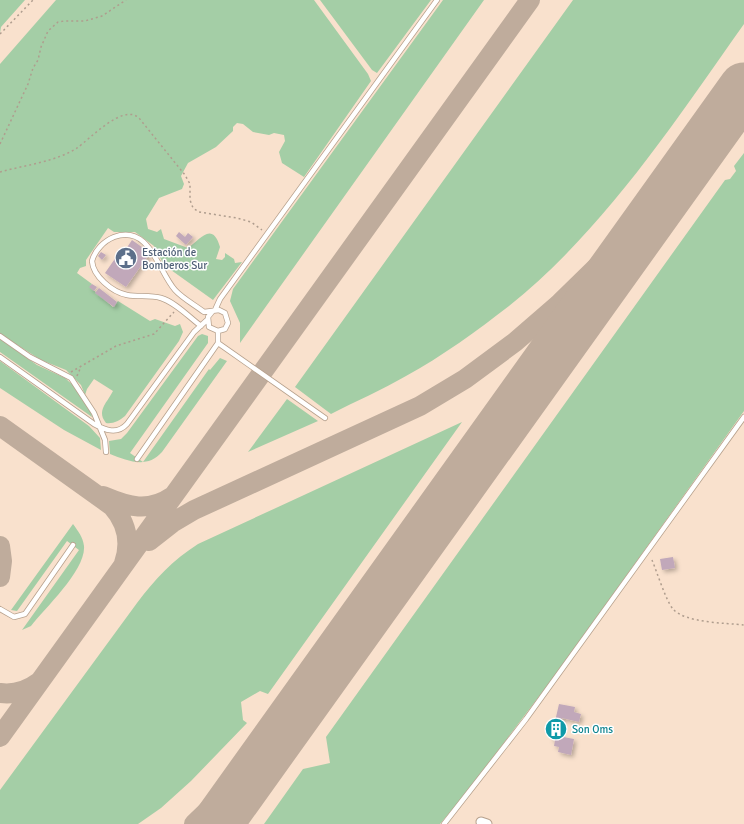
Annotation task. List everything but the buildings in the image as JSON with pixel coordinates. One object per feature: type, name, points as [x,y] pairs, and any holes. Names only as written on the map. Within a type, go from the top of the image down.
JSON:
[{"type":"lane","points":[[0,357],[100,428],[114,431],[125,427],[194,332],[214,311],[220,299],[437,0]]},
{"type":"lane","points":[[201,326],[177,308],[160,298],[126,295],[100,279],[95,273],[92,261],[101,245],[116,236],[133,236],[149,247],[154,253],[170,285],[176,292],[204,312],[214,311],[226,313],[229,319],[225,329],[218,331],[211,329],[207,320]]},
{"type":"lane","points":[[137,459],[218,343],[218,331]]},
{"type":"lane","points":[[0,336],[40,363],[61,372],[70,378],[79,389],[94,413],[105,440],[106,452]]},
{"type":"lane","points":[[218,343],[325,418]]},
{"type":"lane","points":[[444,824],[526,719],[744,417]]},
{"type":"lane","points":[[0,609],[14,617],[25,614],[73,545]]},
{"type":"path","points":[[0,34],[33,0]]},
{"type":"path","points":[[0,144],[28,84],[32,68],[38,60],[44,39],[52,26],[64,21],[85,21],[92,19],[111,11],[126,0]]},
{"type":"path","points":[[0,172],[47,160],[72,151],[111,122],[125,114],[133,114],[139,118],[186,175],[190,184],[189,193],[193,208],[199,212],[237,218],[251,222],[268,234]]},
{"type":"path","points":[[61,372],[77,370],[107,350],[154,334],[177,308]]},
{"type":"path","points":[[652,560],[672,608],[679,614],[698,620],[744,625]]},
{"type":"green space","points":[[0,0],[25,0],[1,27],[0,33]]},
{"type":"green space","points":[[56,0],[314,0],[368,74],[371,81],[304,177],[282,163],[279,152],[285,141],[284,135],[274,133],[269,135],[253,132],[243,124],[237,123],[233,127],[233,131],[216,147],[188,163],[181,176],[184,184],[182,189],[159,198],[146,219],[148,229],[157,232],[161,229],[164,239],[188,248],[201,237],[209,234],[213,235],[217,239],[220,247],[216,259],[222,260],[225,257],[225,253],[234,259],[235,263],[242,262],[213,300],[164,265],[154,246],[135,232],[114,232],[108,228],[86,260],[86,266],[80,268],[77,273],[92,284],[90,287],[113,307],[118,301],[150,321],[155,319],[175,326],[180,324],[183,332],[179,341],[125,416],[118,421],[111,423],[106,423],[103,419],[102,411],[113,391],[94,379],[85,395],[81,385],[66,370],[41,360],[0,334],[0,64]]},
{"type":"green space","points":[[320,0],[431,0],[377,73],[372,70]]},
{"type":"green space","points":[[443,0],[484,0],[240,343],[240,323],[230,301],[233,289]]},
{"type":"green space","points":[[573,0],[744,0],[744,24],[636,174],[576,244],[544,276],[509,306],[446,352],[397,381],[331,414],[295,387]]},
{"type":"green space","points":[[744,153],[744,411],[556,674],[462,798],[440,824],[264,824],[303,769],[330,763],[326,737],[725,180],[730,179],[736,171],[734,166]]},
{"type":"green space","points":[[202,334],[208,336],[208,343],[130,453],[143,462],[130,461],[110,454],[109,441],[121,439],[127,433],[198,336]]},
{"type":"green space","points":[[0,339],[37,365],[65,378],[75,387],[91,412],[92,417],[0,352]]},
{"type":"green space","points":[[220,358],[227,361],[162,452],[156,457],[143,462],[209,369],[210,370]]},
{"type":"green space","points":[[0,361],[89,426],[100,438],[101,450],[64,430],[0,388]]},
{"type":"green space","points":[[287,399],[318,421],[248,452]]},
{"type":"green space","points":[[462,422],[268,694],[260,691],[241,702],[243,720],[247,723],[191,781],[161,808],[138,824],[0,824],[0,790],[137,603],[172,563],[198,544]]},
{"type":"green space","points":[[73,524],[81,537],[84,546],[83,556],[79,566],[64,588],[31,626],[22,630],[79,550],[67,541],[17,611],[11,610]]},
{"type":"taxiway","points":[[0,737],[530,0]]},
{"type":"taxiway","points":[[149,541],[172,523],[194,510],[420,406],[465,379],[515,342],[560,303],[608,256],[648,211],[730,107]]},
{"type":"taxiway","points":[[0,426],[112,506],[121,519],[126,533],[127,548],[124,563]]},
{"type":"taxiway","points":[[103,496],[121,503],[138,506],[155,505],[173,496]]},
{"type":"taxiway","points":[[0,546],[2,561],[0,577]]},
{"type":"taxiway","points":[[0,693],[21,692],[39,682]]},
{"type":"taxiway","points":[[194,824],[247,773],[290,722]]},
{"type":"runway","points":[[217,824],[744,88]]},
{"type":"place","name":"Estación de Bomberos Sur","points":[[126,258]]},
{"type":"place","name":"Son Oms","points":[[556,729]]}]
